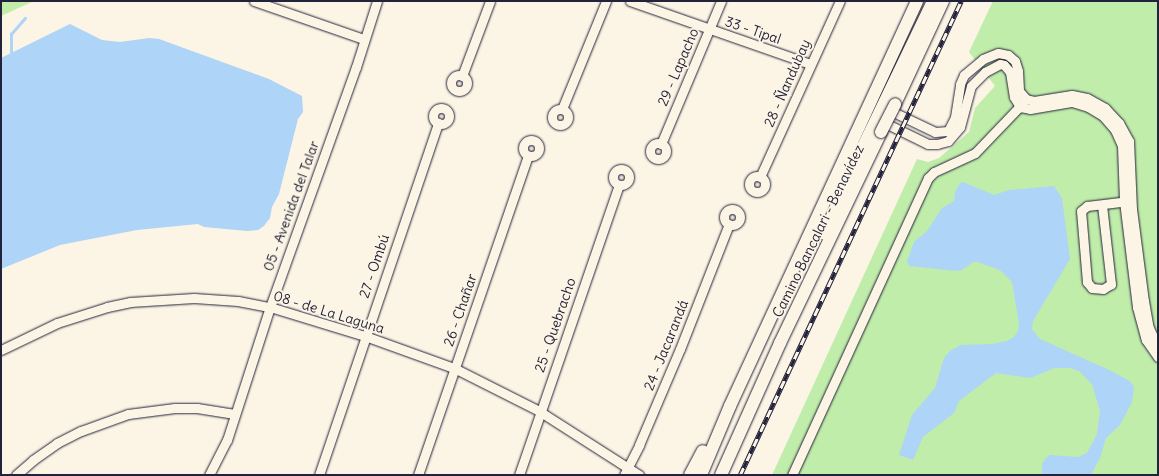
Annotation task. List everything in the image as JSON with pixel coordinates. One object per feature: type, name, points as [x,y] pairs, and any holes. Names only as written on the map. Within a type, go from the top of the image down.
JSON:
[{"type":"main road","name":"Camino Bancalari - Benavídez","points":[[700,475],[767,324],[917,1]]},
{"type":"main road","points":[[905,57],[927,1]]},
{"type":"main road","points":[[767,324],[782,305],[844,186],[933,1]]},
{"type":"main road","name":"Camino Bancalari - Benavídez","points":[[721,475],[943,1]]},
{"type":"main road","points":[[805,294],[817,253],[844,186]]},
{"type":"main road","points":[[690,475],[730,406]]},
{"type":"street","points":[[254,1],[364,39]]},
{"type":"street","name":"05 - Avenida del Talar","points":[[209,475],[222,453],[270,307],[377,1]]},
{"type":"street","points":[[462,76],[490,1]]},
{"type":"street","points":[[562,109],[606,1]]},
{"type":"street","name":"33 - Tipal","points":[[630,1],[810,64]]},
{"type":"street","name":"29 - Lapacho","points":[[661,144],[721,1]]},
{"type":"street","name":"28 - Ñandubay","points":[[760,177],[840,1]]},
{"type":"street","points":[[879,113],[935,132],[945,132],[950,128],[955,117],[960,84],[972,68],[995,54],[1008,55],[1017,64],[1019,91],[1026,99],[1034,100],[1064,95],[1078,96],[1094,102],[1110,113],[1124,130],[1129,141],[1128,201],[1146,316],[1158,347]]},
{"type":"street","points":[[879,113],[928,144],[941,144],[952,138],[960,127],[968,93],[979,77],[995,66],[1004,65],[1010,72],[1014,97],[1020,107],[1030,109],[1072,102],[1088,106],[1103,116],[1115,130],[1122,146],[1137,307],[1146,340],[1158,357]]},
{"type":"street","points":[[972,68],[979,77]]},
{"type":"street","points":[[792,475],[928,178],[934,172],[975,153],[1026,99]]},
{"type":"street","name":"27 - Ombú","points":[[320,475],[365,336],[438,123]]},
{"type":"street","name":"26 - Chañar","points":[[418,475],[528,155]]},
{"type":"street","name":"25 - Quebracho","points":[[519,475],[539,411],[619,185]]},
{"type":"street","points":[[1102,205],[1111,284],[1103,290],[1092,288],[1087,282],[1081,212],[1087,206],[1128,201]]},
{"type":"street","name":"24 - Jacarandá","points":[[625,471],[639,445],[680,349],[729,224]]},
{"type":"street","name":"08 - de La Laguna","points":[[1,350],[57,323],[107,307],[130,302],[194,298],[238,301],[270,307],[365,336],[454,368],[539,411],[625,471],[635,475]]},
{"type":"street","points":[[16,475],[57,443],[81,431],[128,414],[175,408],[197,408],[235,414]]},
{"type":"street","name":"08 - de La Laguna","points":[[625,471],[639,475]]},
{"type":"green space","points":[[1,1],[34,1],[1,16]]},
{"type":"green space","points":[[993,1],[1158,1],[1158,475],[772,475],[917,159],[928,162],[939,158],[969,132],[975,108],[995,86],[969,52]]},
{"type":"water","points":[[70,24],[102,40],[120,42],[149,38],[159,39],[269,79],[302,96],[303,112],[298,119],[279,194],[272,207],[270,218],[264,226],[258,230],[247,231],[204,227],[198,224],[137,230],[60,245],[1,269],[1,58]]},
{"type":"water","points":[[963,182],[994,195],[1009,190],[1054,186],[1062,198],[1070,259],[1033,321],[1032,329],[1040,339],[1107,369],[1130,381],[1134,387],[1132,402],[1120,425],[1106,438],[1100,458],[1091,475],[1042,474],[1042,464],[1050,455],[1078,457],[1087,453],[1097,434],[1100,411],[1092,384],[1079,371],[1070,368],[1055,368],[1030,378],[996,373],[959,401],[954,413],[923,437],[913,460],[899,455],[912,415],[935,388],[944,358],[951,350],[961,345],[992,344],[1007,341],[1014,337],[1018,331],[1019,324],[1012,282],[1000,270],[978,262],[973,262],[962,270],[957,271],[909,266],[907,261],[914,242],[927,231],[942,208],[954,201],[955,192],[960,183]]},
{"type":"waterway","points":[[11,52],[11,34],[25,18]]},
{"type":"railway","points":[[740,475],[961,1]]}]
